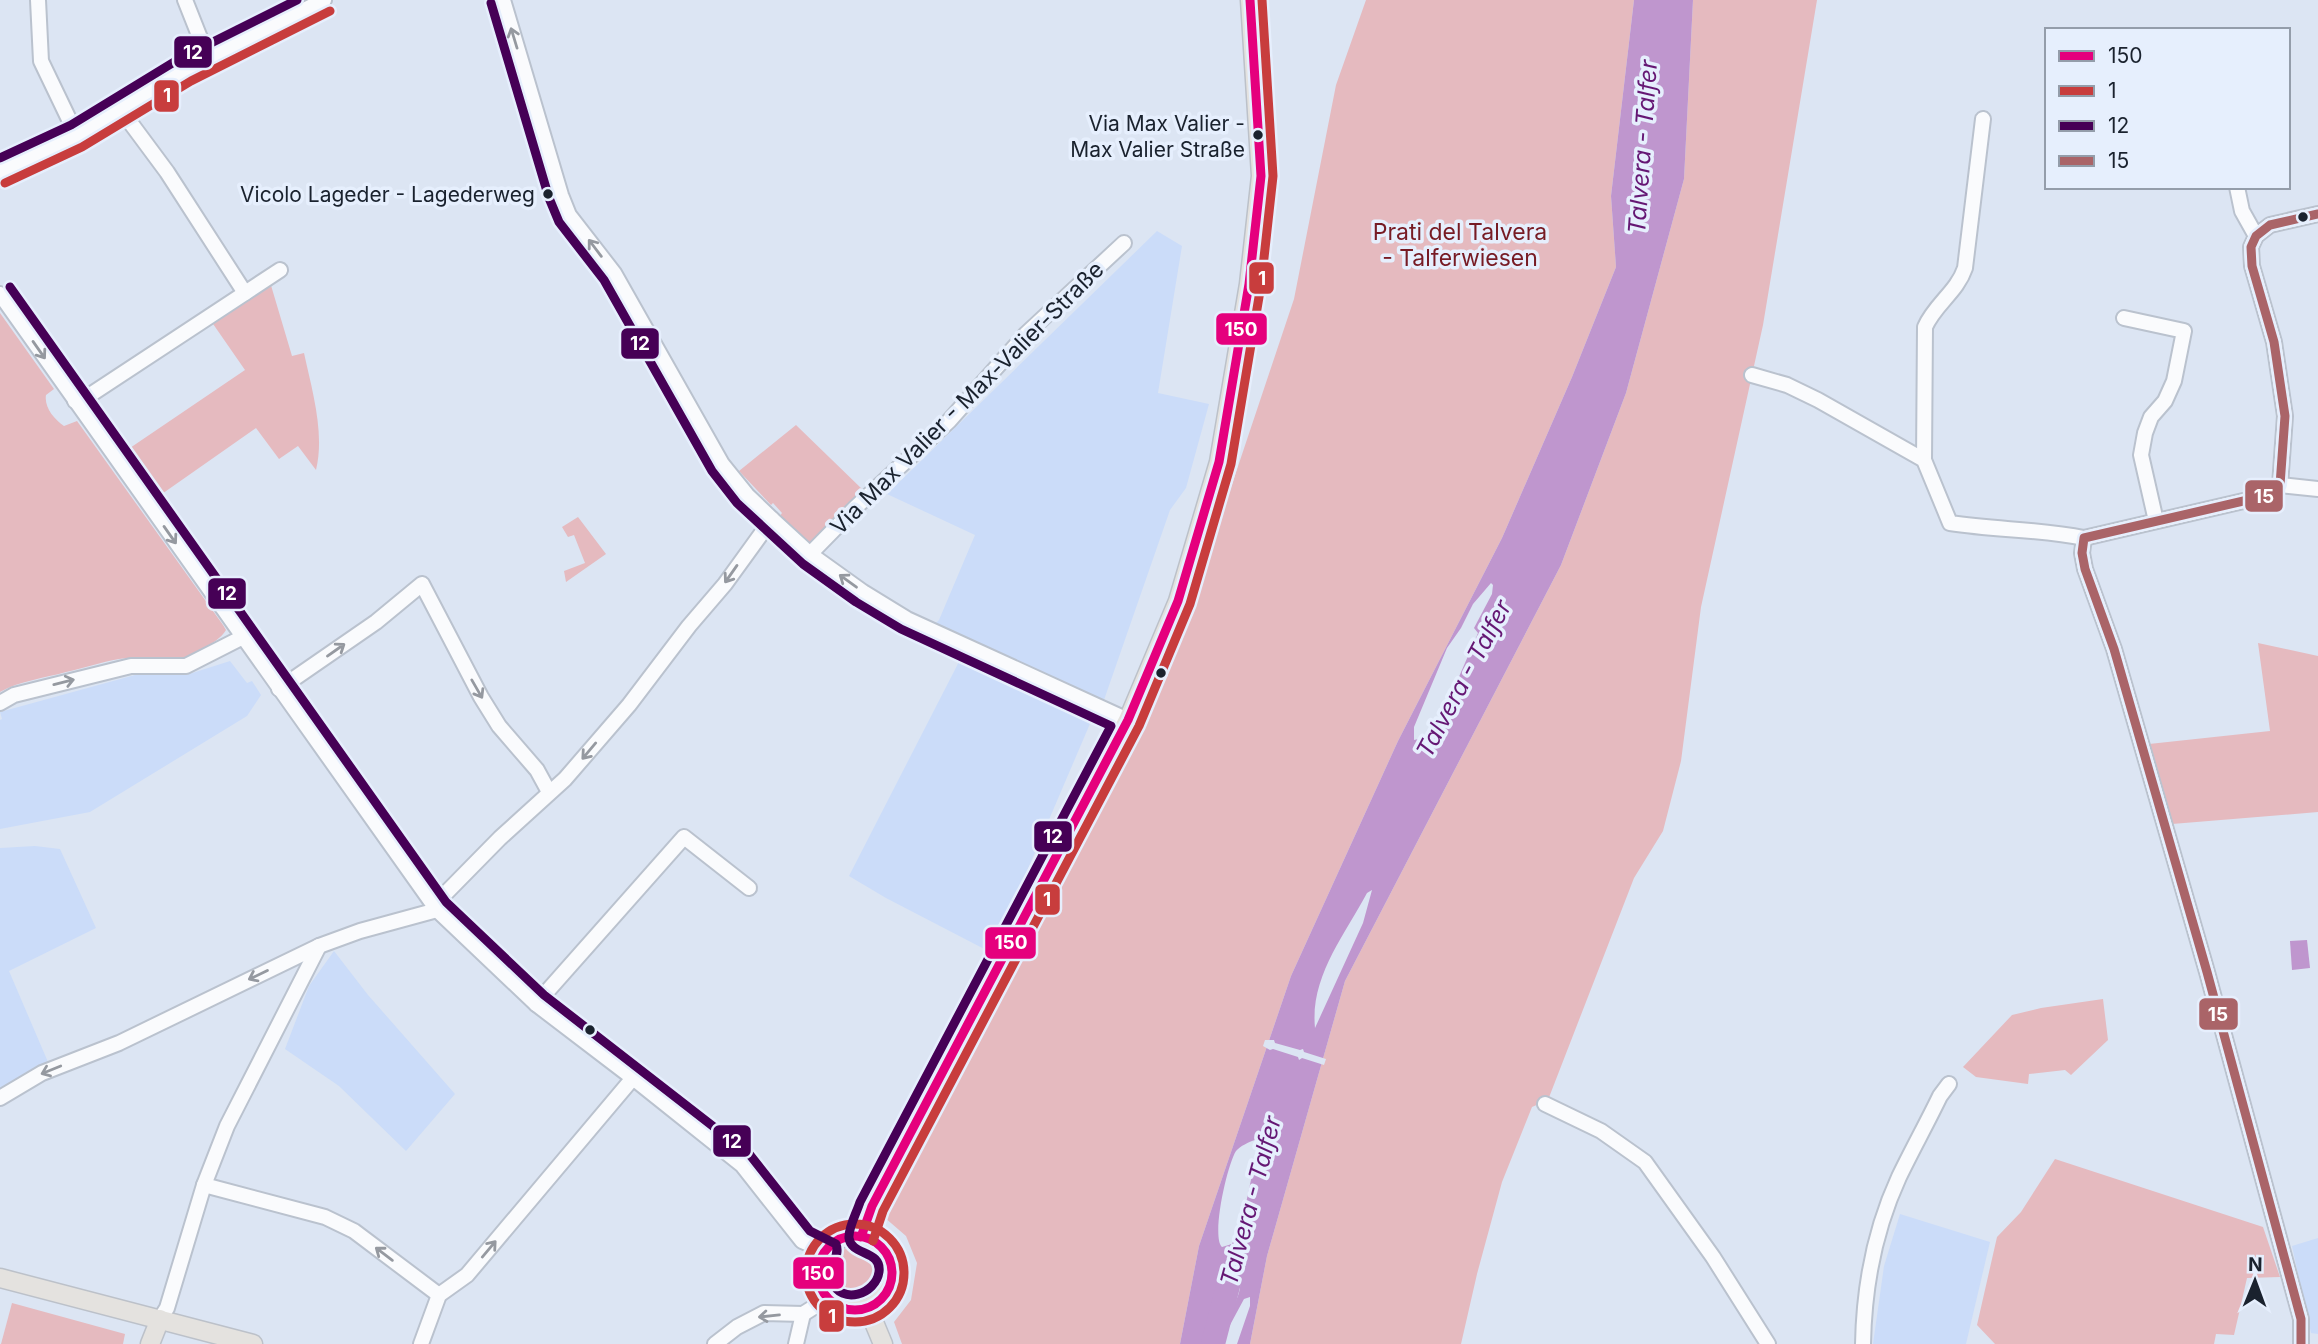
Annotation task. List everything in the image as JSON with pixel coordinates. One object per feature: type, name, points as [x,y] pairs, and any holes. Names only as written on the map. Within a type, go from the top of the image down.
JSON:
[{"type":"main road","points":[[861,1237],[885,1182],[1105,759],[1128,720],[1178,601],[1222,449],[1250,284],[1261,176],[1250,0]]},
{"type":"main road","points":[[861,1237],[882,1247],[890,1260],[890,1288],[884,1297],[868,1308],[845,1309],[828,1298],[818,1273],[826,1251],[838,1240],[861,1237]]},
{"type":"main road","points":[[0,1278],[253,1344]]},
{"type":"main road","points":[[868,1308],[883,1344]]},
{"type":"main road","points":[[150,1344],[160,1319]]},
{"type":"street","points":[[38,0],[41,61],[77,136]]},
{"type":"street","points":[[185,0],[208,58]]},
{"type":"street","points":[[0,172],[77,136],[208,58],[324,0]]},
{"type":"street","points":[[503,0],[569,215],[614,272],[722,464],[747,495],[810,554],[907,619],[1128,720]]},
{"type":"street","points":[[121,110],[167,172],[245,293]]},
{"type":"street","points":[[1983,119],[1965,268],[1961,282],[1930,314],[1925,327],[1924,460],[1950,523],[1990,529],[2056,532],[2084,538],[2265,496],[2280,485],[2318,489]]},
{"type":"street","points":[[2237,189],[2242,211],[2256,236]]},
{"type":"street","points":[[2280,485],[2285,416],[2274,342],[2252,266],[2251,247],[2256,236],[2270,225],[2318,214]]},
{"type":"street","name":"Via Max Valier - Max-Valier-Straße","points":[[810,554],[856,507],[949,421],[1026,334],[1124,243]]},
{"type":"street","points":[[75,401],[87,397],[280,271]]},
{"type":"street","points":[[0,293],[437,910],[536,1004],[742,1165],[802,1241],[826,1251]]},
{"type":"street","points":[[2124,318],[2184,331],[2174,382],[2165,401],[2151,417],[2141,456],[2156,521]]},
{"type":"street","points":[[1752,375],[1787,385],[1818,400],[1924,460]]},
{"type":"street","points":[[437,910],[442,897],[565,779],[629,705],[725,584],[772,519]]},
{"type":"street","points":[[2084,538],[2082,553],[2085,569],[2114,649],[2207,972],[2301,1319],[2301,1344]]},
{"type":"street","points":[[279,689],[376,622],[422,584],[499,726],[537,770],[549,792]]},
{"type":"street","points":[[0,703],[14,695],[131,666],[186,666],[243,637]]},
{"type":"street","points":[[536,1004],[684,837],[749,888]]},
{"type":"street","points":[[0,1098],[42,1073],[120,1043],[320,946],[360,931],[437,910]]},
{"type":"street","points":[[160,1319],[167,1308],[204,1185],[227,1126],[320,946]]},
{"type":"street","points":[[421,1344],[439,1295],[467,1275],[633,1078]]},
{"type":"street","points":[[1863,1344],[1867,1290],[1881,1226],[1899,1179],[1940,1096],[1949,1084]]},
{"type":"street","points":[[1545,1104],[1601,1131],[1645,1162],[1713,1257],[1768,1344]]},
{"type":"street","points":[[204,1185],[335,1222],[354,1231],[439,1295]]},
{"type":"street","points":[[715,1344],[737,1327],[764,1313],[803,1314],[828,1298]]},
{"type":"street","points":[[796,1344],[803,1314]]},
{"type":"shaded area","points":[[1157,231],[1182,246],[1158,393],[1209,404],[1186,488],[1170,510],[1104,700],[936,623],[975,535],[887,494]]},
{"type":"shaded area","points":[[964,652],[1092,719],[992,953],[849,876]]},
{"type":"shaded area","points":[[230,661],[247,683],[252,681],[261,695],[247,716],[90,812],[0,829],[0,712],[135,675],[186,675]]},
{"type":"shaded area","points":[[35,846],[60,849],[96,928],[9,971],[48,1062],[0,1089],[0,848]]},
{"type":"shaded area","points":[[334,951],[368,995],[455,1094],[406,1151],[339,1086],[285,1049],[309,986]]},
{"type":"shaded area","points":[[1900,1214],[1990,1242],[1966,1344],[1873,1344],[1884,1266]]},
{"type":"shaded area","points":[[2318,1238],[2318,1334],[2311,1333],[2292,1246]]},
{"type":"green space","name":"Prati del Talvera - Talferwiesen","points":[[1366,0],[1634,0],[1611,196],[1616,267],[1502,538],[1398,741],[1291,976],[1199,1246],[1180,1344],[902,1344],[894,1322],[911,1300],[917,1263],[906,1236],[884,1217],[966,1034],[1208,556],[1294,299],[1336,85]]},
{"type":"green space","points":[[1693,0],[1817,0],[1763,325],[1701,607],[1681,761],[1663,831],[1634,878],[1548,1100],[1532,1107],[1502,1182],[1461,1344],[1250,1344],[1267,1256],[1345,981],[1561,565],[1626,393],[1684,179]]},
{"type":"green space","points":[[270,282],[292,356],[304,353],[318,426],[316,470],[298,446],[279,459],[256,428],[159,496],[127,450],[245,370],[211,321]]},
{"type":"green space","points":[[0,313],[54,389],[46,395],[50,412],[64,426],[77,421],[223,625],[226,630],[222,636],[206,647],[168,662],[112,660],[24,682],[0,692]]},
{"type":"green space","points":[[796,425],[863,490],[807,545],[780,516],[782,513],[773,503],[771,505],[739,471]]},
{"type":"green space","points":[[578,517],[606,554],[566,582],[564,571],[585,563],[574,535],[568,537],[562,527]]},
{"type":"green space","points":[[2258,643],[2318,656],[2318,812],[2172,824],[2149,744],[2270,731]]},
{"type":"green space","points":[[2103,999],[2108,1040],[2071,1075],[2065,1070],[2029,1074],[2028,1084],[1976,1077],[1963,1067],[2012,1015]]},
{"type":"green space","points":[[2055,1159],[2263,1227],[2280,1277],[2247,1278],[2234,1335],[2216,1334],[2214,1344],[1995,1344],[1977,1325],[1997,1237],[2021,1212]]},
{"type":"green space","points":[[860,1247],[870,1251],[878,1259],[882,1274],[878,1289],[870,1297],[850,1301],[840,1297],[832,1289],[828,1269],[832,1259],[840,1251]]},
{"type":"green space","points":[[12,1303],[125,1334],[123,1344],[1,1344]]},
{"type":"water","points":[[1634,0],[1693,0],[1684,179],[1626,393],[1561,565],[1345,981],[1267,1256],[1250,1344],[1237,1344],[1250,1306],[1250,1297],[1244,1299],[1230,1325],[1240,1282],[1221,1292],[1210,1327],[1208,1344],[1180,1344],[1199,1246],[1291,976],[1398,741],[1502,538],[1616,267],[1611,196]],"holes":[[[1491,583],[1492,594],[1474,628],[1478,633],[1455,686],[1432,728],[1423,738],[1414,740],[1414,727],[1447,648],[1473,604]],[[1372,890],[1363,923],[1315,1028],[1315,1009],[1323,974],[1367,893]],[[1255,1140],[1258,1147],[1242,1222],[1232,1244],[1222,1247],[1218,1230],[1222,1200],[1232,1159],[1242,1146]]]},
{"type":"water","points":[[2307,940],[2310,968],[2292,970],[2290,941]]},
{"type":"pier","points":[[1265,1040],[1303,1049],[1304,1052],[1326,1059],[1324,1065],[1270,1050],[1263,1046]]},
{"type":"waterway","name":"Talvera - Talfer","points":[[1213,1344],[1236,1255]]},
{"type":"transit line","name":"12","points":[[0,158],[71,125],[179,59],[297,0]]},
{"type":"transit line","name":"150","points":[[861,1237],[872,1206],[1128,720],[1178,601],[1219,462],[1249,284],[1261,176],[1250,0]]},
{"type":"transit line","name":"1","points":[[873,1241],[883,1211],[1139,726],[1190,604],[1231,464],[1261,285],[1273,176],[1262,0]]},
{"type":"transit line","name":"12","points":[[10,287],[446,902],[544,995],[750,1155],[810,1231],[836,1244],[837,1253],[831,1276],[836,1289],[850,1295],[865,1291],[876,1280],[879,1265],[871,1256],[855,1248],[849,1238],[860,1202],[1111,726],[901,629],[856,602],[803,564],[737,503],[712,471],[604,280],[559,222],[549,198],[491,3]]},
{"type":"transit line","name":"1","points":[[5,183],[82,147],[191,81],[330,11]]},
{"type":"transit line","name":"15","points":[[2301,1344],[2301,1319],[2207,972],[2114,649],[2085,569],[2082,553],[2084,538],[2265,496],[2280,485],[2285,416],[2274,342],[2252,266],[2251,247],[2256,236],[2270,225],[2318,214]]},
{"type":"transit line","name":"1","points":[[855,1224],[874,1228],[890,1238],[900,1254],[904,1273],[900,1292],[890,1308],[874,1318],[855,1322],[836,1318],[820,1308],[810,1292],[806,1273],[810,1254],[820,1238],[836,1228],[855,1224]]},
{"type":"transit line","name":"150","points":[[855,1236],[869,1239],[881,1247],[889,1259],[892,1273],[889,1287],[881,1299],[869,1307],[855,1310],[841,1307],[829,1299],[821,1287],[818,1273],[821,1259],[829,1247],[841,1239],[855,1236]]},
{"type":"place","name":"Via Max Valier - Max Valier Straße","points":[[1258,135]]},
{"type":"place","name":"Vicolo Lageder - Lagederweg","points":[[548,194]]}]
